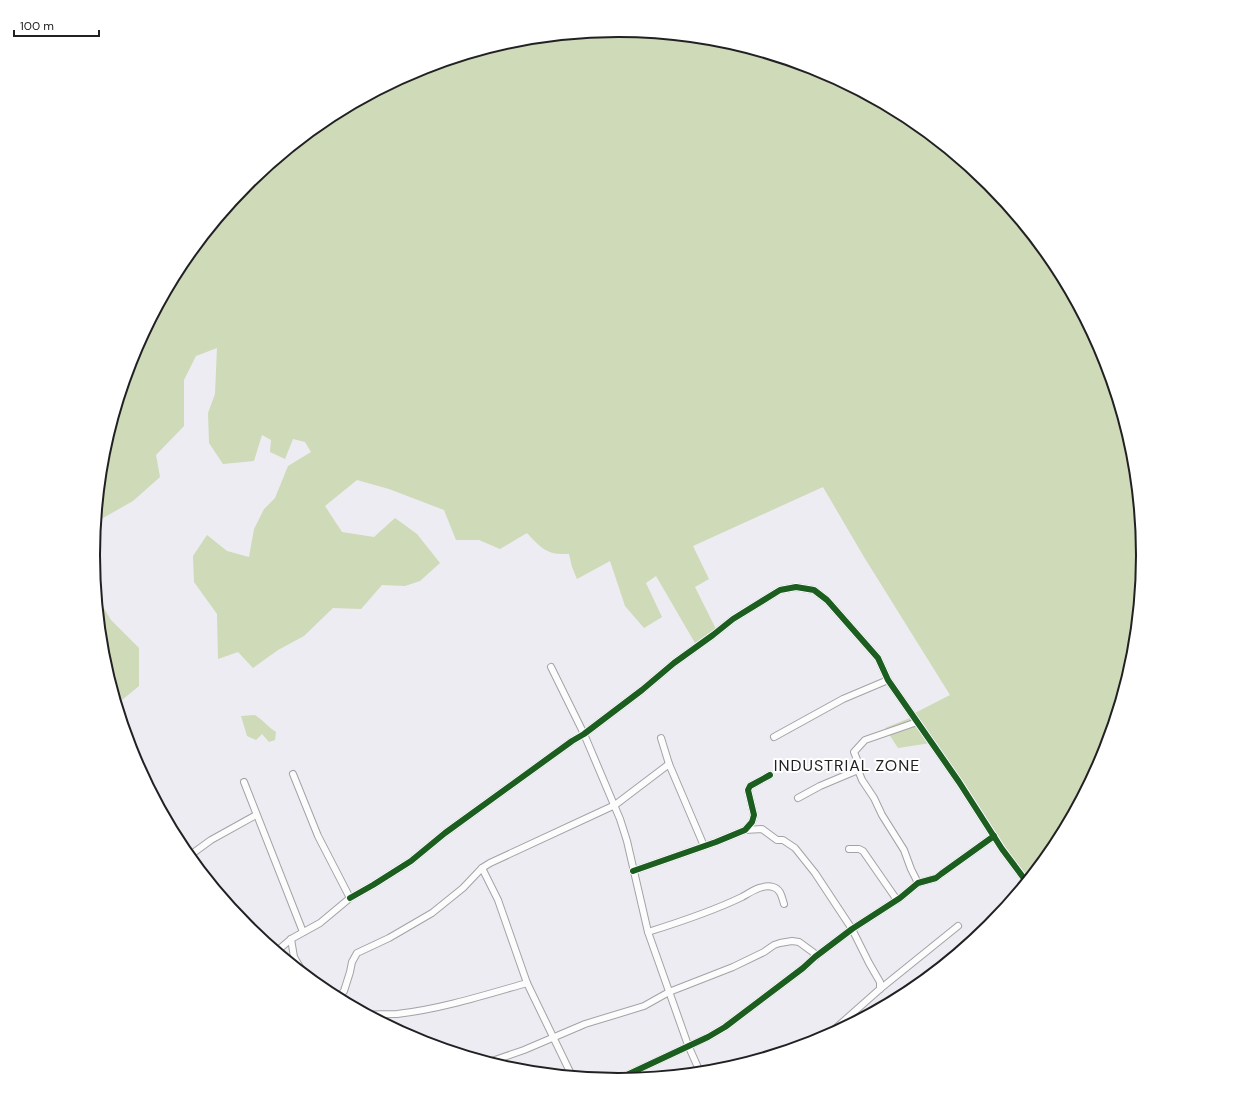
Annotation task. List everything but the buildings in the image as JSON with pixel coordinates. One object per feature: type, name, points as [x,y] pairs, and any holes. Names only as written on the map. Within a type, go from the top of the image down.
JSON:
[{"type":"street","points":[[281,948],[291,939],[320,923],[350,898],[411,862],[445,833],[498,793],[584,734],[642,690],[674,663],[733,619],[780,590],[802,587],[814,590],[827,600],[878,658],[888,680],[1023,877]]},
{"type":"street","points":[[551,667],[584,734],[615,805],[627,841],[648,932],[688,1045],[698,1067]]},
{"type":"street","points":[[774,737],[843,699],[888,680]]},
{"type":"street","points":[[917,722],[865,740],[854,752],[858,762],[858,770],[865,786],[874,798],[882,815],[904,850],[918,883]]},
{"type":"street","points":[[662,738],[670,764],[704,846]]},
{"type":"street","points":[[341,993],[344,990],[352,962],[357,953],[389,938],[432,913],[463,888],[482,868],[490,863],[615,805],[670,764]]},
{"type":"street","points":[[798,798],[820,786],[858,770]]},
{"type":"street","points":[[293,774],[318,836],[350,898]]},
{"type":"street","points":[[745,830],[752,822],[754,815],[748,788],[770,775]]},
{"type":"street","points":[[244,782],[303,932]]},
{"type":"street","points":[[194,852],[211,840],[256,815]]},
{"type":"street","points":[[633,871],[745,830],[762,829],[777,840],[783,840],[795,848],[815,873],[852,929],[880,982],[880,990]]},
{"type":"street","points":[[631,1073],[708,1037],[725,1027],[803,968],[815,956],[852,929],[897,900],[918,883],[936,878],[994,836]]},
{"type":"street","points":[[849,849],[855,848],[863,851],[897,900]]},
{"type":"street","points":[[482,868],[498,900],[527,983],[570,1071]]},
{"type":"street","points":[[648,932],[700,916],[755,889],[772,886],[776,888],[779,891],[784,904]]},
{"type":"street","points":[[844,1022],[958,926]]},
{"type":"street","points":[[291,939],[296,961]]},
{"type":"street","points":[[498,1059],[524,1050],[586,1024],[644,1006],[669,992],[733,967],[780,943],[792,941],[800,942],[814,953],[815,956]]},
{"type":"street","points":[[378,1015],[397,1014],[431,1008],[527,983]]},
{"type":"green space","points":[[618,37],[685,41],[719,47],[784,64],[847,90],[876,106],[933,144],[959,166],[1007,213],[1028,240],[1048,267],[1082,326],[1108,388],[1118,421],[1126,454],[1134,521],[1136,555],[1131,623],[1126,656],[1118,689],[1108,722],[1096,753],[1066,814],[1048,843],[1023,876],[931,743],[898,748],[885,728],[910,718],[909,716],[950,695],[864,557],[823,487],[693,546],[709,579],[695,587],[716,629],[695,643],[656,576],[646,583],[662,617],[644,628],[625,606],[610,561],[577,579],[569,554],[555,553],[545,550],[527,533],[500,549],[479,540],[456,540],[444,510],[389,489],[357,480],[325,506],[342,532],[374,537],[395,518],[417,534],[440,563],[420,581],[405,586],[382,585],[361,609],[333,608],[304,636],[278,650],[253,668],[238,652],[218,659],[217,614],[194,582],[193,556],[207,535],[227,551],[249,557],[254,529],[264,509],[275,498],[288,466],[311,452],[305,442],[293,439],[285,459],[270,452],[271,440],[262,435],[254,461],[223,464],[209,443],[208,413],[215,394],[217,348],[196,356],[184,380],[184,426],[156,455],[160,477],[133,501],[101,519],[109,454],[117,421],[127,388],[153,326],[187,267],[228,213],[251,189],[302,144],[330,124],[388,90],[451,64],[483,55],[550,41],[584,38]]},
{"type":"green space","points":[[102,606],[111,620],[139,648],[139,686],[121,701],[109,656]]},
{"type":"green space","points":[[255,715],[276,732],[275,740],[269,742],[262,734],[256,740],[247,736],[241,716]]},
{"type":"cycle path","points":[[350,898],[411,861],[445,833],[572,741],[584,734],[642,690],[674,663],[733,619],[780,590],[796,587],[814,590],[827,600],[878,658],[888,680],[959,782],[1002,849],[1023,877]]},
{"type":"cycle path","points":[[633,871],[716,842],[745,830],[752,822],[754,815],[748,790],[750,786],[770,775]]},
{"type":"cycle path","points":[[632,1073],[708,1037],[725,1027],[852,929],[900,898],[918,883],[936,878],[994,836]]},
{"type":"district","name":"INDUSTRIAL ZONE","points":[[847,765]]}]
